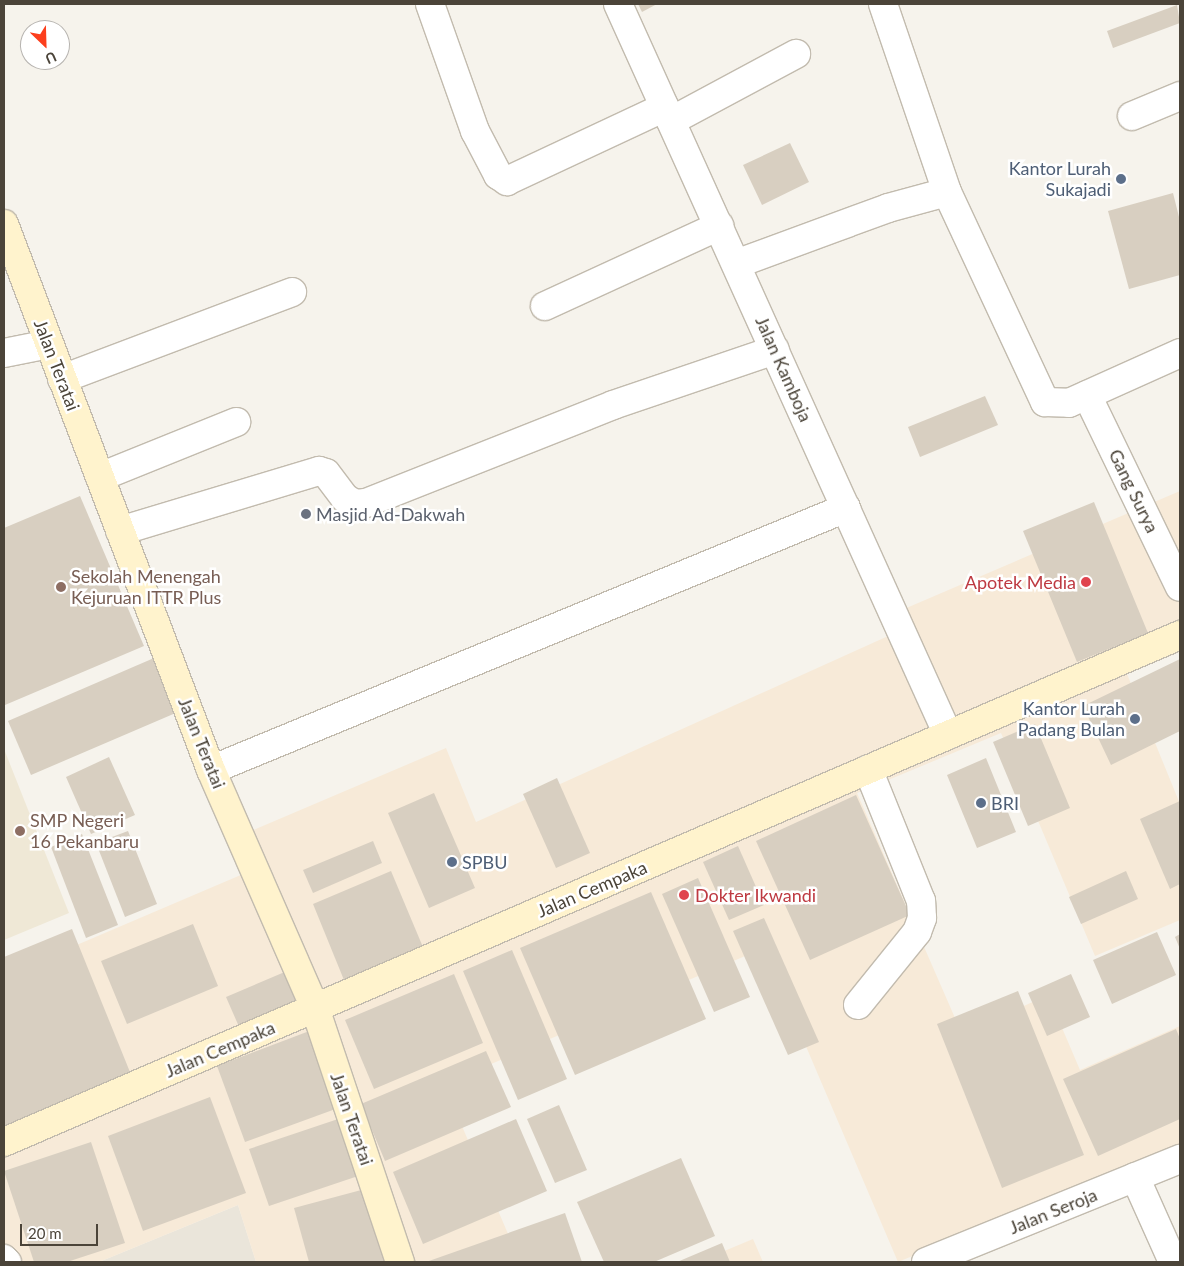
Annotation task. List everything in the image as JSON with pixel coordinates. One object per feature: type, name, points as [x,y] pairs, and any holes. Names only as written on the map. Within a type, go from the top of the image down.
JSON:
[{"type":"street","points":[[430,4],[475,131],[498,175],[507,181],[668,114],[796,54]]},
{"type":"street","name":"Jalan Kamboja","points":[[618,4],[776,350],[948,735]]},
{"type":"street","points":[[883,4],[947,192],[1045,402],[1058,405],[1087,395],[1180,353]]},
{"type":"street","points":[[1132,116],[1180,96]]},
{"type":"street","points":[[736,264],[888,208],[947,192]]},
{"type":"street","name":"Jalan Teratai","points":[[4,224],[211,770],[315,1008],[400,1262]]},
{"type":"street","points":[[545,306],[719,226]]},
{"type":"street","points":[[62,379],[292,292]]},
{"type":"street","points":[[4,353],[49,344]]},
{"type":"street","points":[[120,532],[319,471],[326,473],[345,498],[355,504],[366,503],[614,405],[776,350]]},
{"type":"street","name":"Gang Surya","points":[[1087,395],[1180,587]]},
{"type":"street","points":[[100,477],[236,422]]},
{"type":"street","points":[[211,770],[846,508]]},
{"type":"street","name":"Jalan Cempaka","points":[[4,1142],[1180,635]]},
{"type":"street","points":[[858,1005],[918,932],[922,918],[920,901],[868,769]]},
{"type":"street","name":"Jalan Seroja","points":[[930,1262],[1180,1159]]},
{"type":"street","points":[[1135,1177],[1173,1262]]},
{"type":"street","points":[[4,1259],[7,1262]]},
{"type":"shaded area","points":[[1180,491],[1180,652],[1127,674],[1180,804],[1180,920],[1095,956],[1001,733],[857,793],[962,1034],[1048,995],[1080,1070],[1180,1026],[1180,1145],[898,1262],[764,948],[444,1084],[520,1262],[256,1262],[238,1205],[99,1262],[4,1262],[4,976],[257,868],[244,834],[446,748],[476,822],[897,632],[890,615]]},
{"type":"shaded area","name":"SMP Negeri 16 Pekanbaru","points":[[4,749],[69,913],[4,940]]},
{"type":"shaded area","points":[[238,1205],[256,1262],[99,1262]]},
{"type":"shaded area","points":[[753,1239],[763,1262],[698,1262]]},
{"type":"building","points":[[638,4],[657,4],[642,12]]},
{"type":"building","points":[[1177,5],[1180,23],[1113,48],[1107,31]]},
{"type":"building","points":[[790,143],[809,182],[762,205],[743,165]]},
{"type":"building","points":[[1173,193],[1180,221],[1180,275],[1129,289],[1108,211]]},
{"type":"building","points":[[985,396],[998,425],[920,457],[908,427]]},
{"type":"building","name":"Sekolah Menengah Kejuruan ITTR Plus","points":[[80,496],[144,646],[5,705],[4,528]]},
{"type":"building","name":"Apotek Media","points":[[1094,502],[1148,633],[1077,662],[1023,531]]},
{"type":"building","points":[[154,658],[178,712],[31,775],[8,721]]},
{"type":"building","name":"Kantor Lurah Padang Bulan","points":[[1180,659],[1180,731],[1111,765],[1083,706]]},
{"type":"building","points":[[1035,724],[1070,808],[1028,826],[993,742]]},
{"type":"building","points":[[109,757],[135,815],[91,834],[66,777]]},
{"type":"building","name":"BRI","points":[[986,758],[1016,832],[977,848],[947,775]]},
{"type":"building","points":[[557,778],[590,853],[556,868],[523,794]]},
{"type":"building","points":[[434,793],[475,888],[429,908],[388,813]]},
{"type":"building","points":[[856,795],[910,915],[810,960],[756,841]]},
{"type":"building","points":[[1180,801],[1180,884],[1170,889],[1140,819]]},
{"type":"building","points":[[128,831],[157,904],[125,917],[96,843]]},
{"type":"building","points":[[82,834],[118,925],[86,938],[51,847]]},
{"type":"building","points":[[373,841],[382,863],[313,893],[303,870]]},
{"type":"building","points":[[738,846],[764,905],[729,920],[703,862]]},
{"type":"building","points":[[391,871],[425,952],[346,985],[313,904]]},
{"type":"building","points":[[1126,871],[1138,899],[1081,924],[1069,897]]},
{"type":"building","points":[[698,878],[750,997],[714,1012],[662,894]]},
{"type":"building","points":[[651,892],[706,1019],[575,1075],[520,948]]},
{"type":"building","points":[[764,918],[819,1042],[788,1055],[733,931]]},
{"type":"building","points":[[193,924],[218,986],[127,1024],[101,961]]},
{"type":"building","points":[[72,929],[132,1077],[4,1129],[4,957]]},
{"type":"building","points":[[1157,932],[1176,975],[1112,1004],[1093,960]]},
{"type":"building","points":[[1180,934],[1180,949],[1175,937]]},
{"type":"building","points":[[512,950],[567,1079],[518,1100],[463,971]]},
{"type":"building","points":[[287,971],[300,1003],[240,1029],[226,997]]},
{"type":"building","points":[[454,974],[483,1043],[374,1089],[345,1020]]},
{"type":"building","points":[[1071,974],[1090,1017],[1047,1036],[1028,993]]},
{"type":"building","points":[[1018,991],[1084,1155],[1002,1188],[937,1024]]},
{"type":"building","points":[[1176,1029],[1180,1039],[1180,1119],[1098,1156],[1063,1079]]},
{"type":"building","points":[[312,1030],[341,1107],[245,1142],[217,1066]]},
{"type":"building","points":[[486,1051],[511,1107],[385,1161],[361,1104]]},
{"type":"building","points":[[210,1097],[246,1193],[143,1231],[108,1136]]},
{"type":"building","points":[[559,1105],[587,1170],[555,1183],[527,1119]]},
{"type":"building","points":[[344,1117],[364,1174],[269,1206],[249,1149]]},
{"type":"building","points":[[516,1119],[547,1191],[423,1244],[393,1172]]},
{"type":"building","points":[[91,1142],[125,1243],[67,1262],[34,1262],[4,1171]]},
{"type":"building","points":[[681,1158],[715,1236],[654,1262],[604,1262],[577,1202]]},
{"type":"building","points":[[365,1189],[385,1262],[309,1262],[294,1208]]},
{"type":"building","points":[[565,1213],[582,1262],[426,1262]]},
{"type":"building","points":[[722,1243],[730,1262],[677,1262]]},
{"type":"place","name":"Kantor Lurah Sukajadi","points":[[1121,179]]},
{"type":"place","name":"Masjid Ad-Dakwah","points":[[306,514]]},
{"type":"place","name":"Apotek Media","points":[[1086,582]]},
{"type":"place","name":"Sekolah Menengah Kejuruan ITTR Plus","points":[[61,587]]},
{"type":"place","name":"Kantor Lurah Padang Bulan","points":[[1135,719]]},
{"type":"place","name":"BRI","points":[[981,803]]},
{"type":"place","name":"SMP Negeri 16 Pekanbaru","points":[[20,831]]},
{"type":"place","name":"SPBU","points":[[452,862]]},
{"type":"place","name":"Dokter Ikwandi","points":[[684,895]]}]
